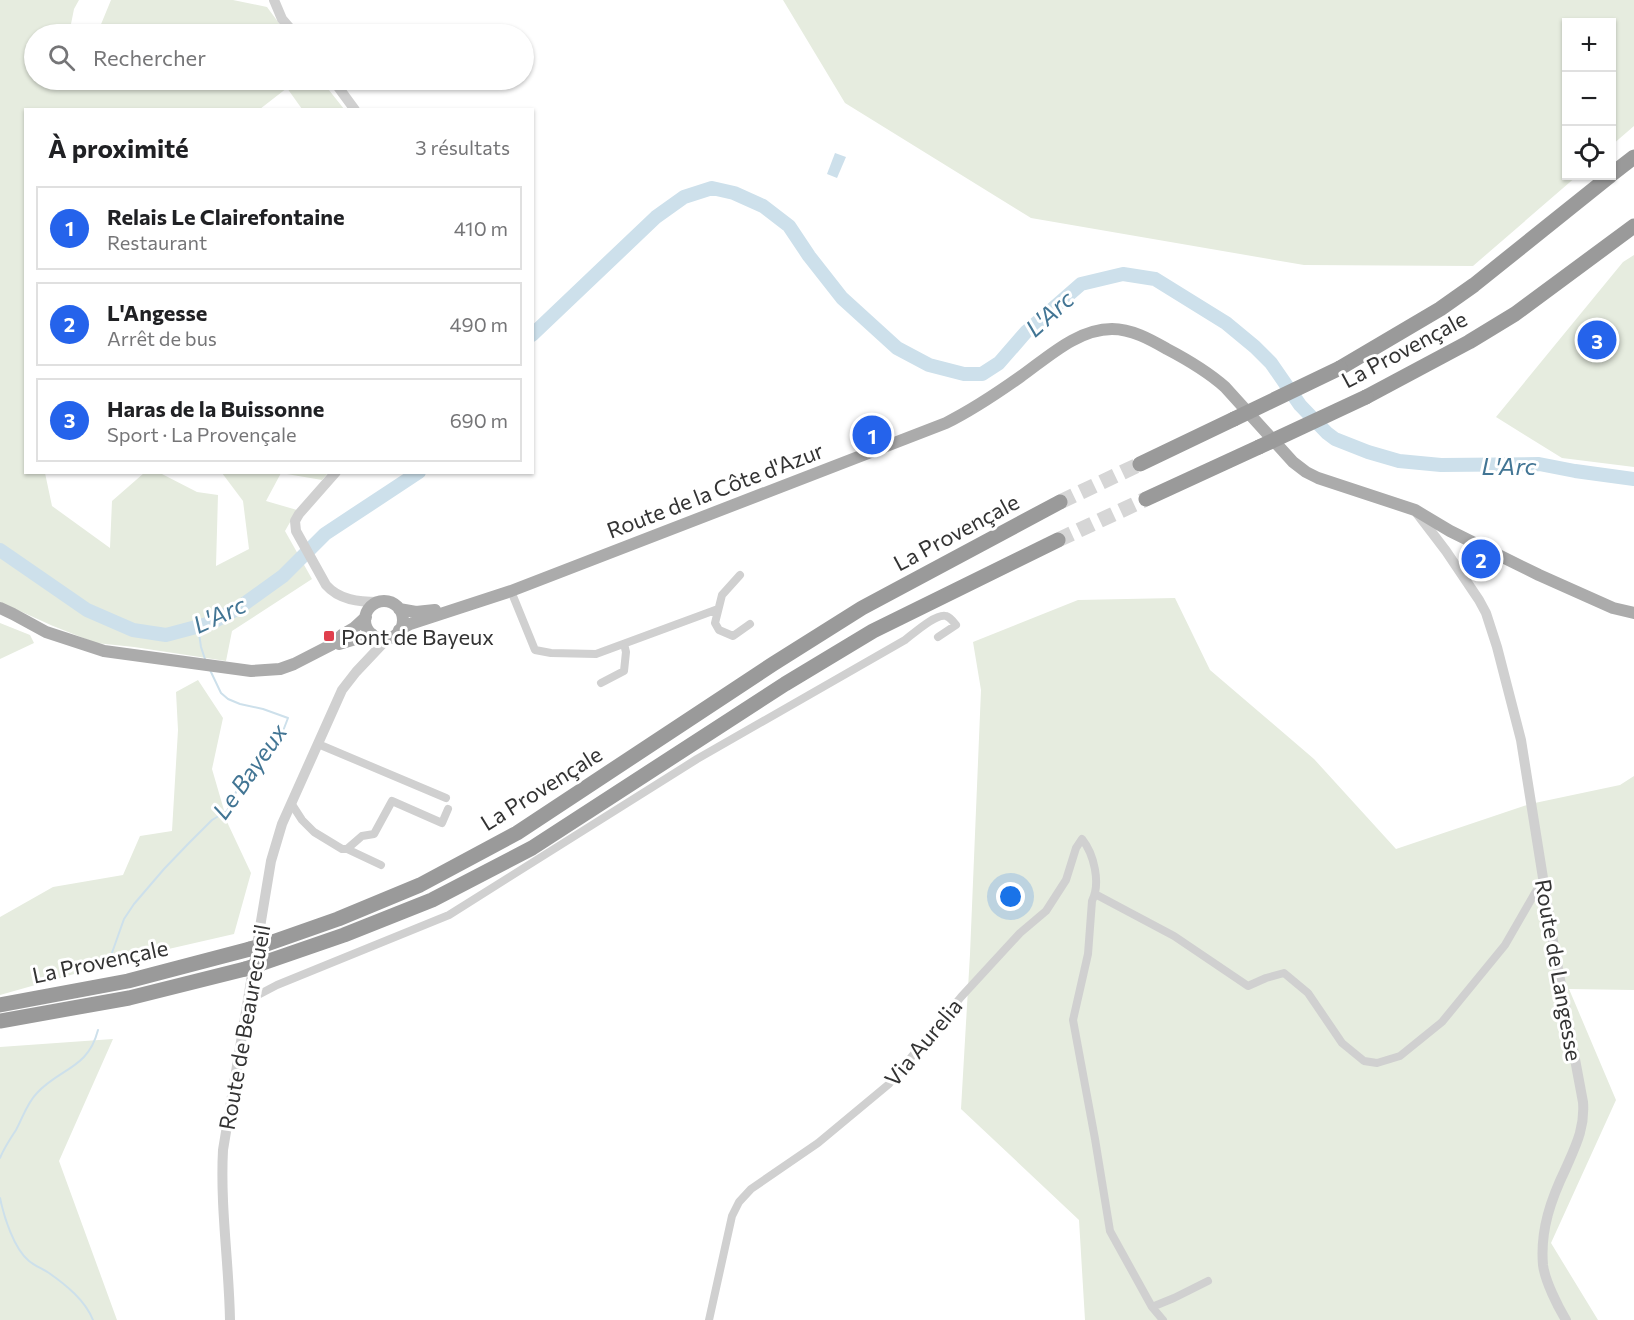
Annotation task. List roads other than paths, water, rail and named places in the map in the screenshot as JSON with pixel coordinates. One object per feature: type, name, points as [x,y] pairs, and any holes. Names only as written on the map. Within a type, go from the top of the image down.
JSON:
[{"type":"highway","name":"La Provençale","points":[[1616,171],[1634,157]]},
{"type":"highway","name":"La Provençale","points":[[1140,464],[1340,368],[1440,309],[1605,180]]},
{"type":"highway","name":"La Provençale","points":[[1146,499],[1366,397],[1459,347],[1515,314],[1634,226]]},
{"type":"highway","name":"La Provençale","points":[[0,1005],[128,981],[257,947],[338,919],[420,885],[517,833],[763,670],[862,608],[1060,502]]},
{"type":"highway","name":"La Provençale","points":[[0,1021],[129,998],[245,969],[344,935],[432,900],[532,848],[785,684],[873,631],[1058,540]]},
{"type":"main road","name":"Route de la Côte d'Azur","points":[[394,634],[410,624],[511,591],[946,423],[970,411],[1078,338],[1088,333],[1107,329],[1135,333],[1154,341],[1208,372],[1225,387],[1293,462],[1306,472],[1415,510],[1450,531],[1539,575],[1613,608],[1634,613]]},
{"type":"main road","points":[[332,645],[354,628],[364,610],[378,602],[391,602],[399,609],[403,619],[394,634],[383,638],[374,635],[367,627],[364,610]]},
{"type":"main road","points":[[0,608],[46,632],[104,651],[251,671],[280,669],[332,645],[374,635]]},
{"type":"main road","name":"Route de la Côte d'Azur","points":[[399,609],[416,612],[460,609]]},
{"type":"street","points":[[274,0],[286,24]]},
{"type":"street","points":[[340,90],[354,108]]},
{"type":"street","points":[[334,474],[299,514],[295,521],[297,537],[326,585],[364,610]]},
{"type":"street","name":"Route de Langesse","points":[[1415,510],[1446,551],[1486,613],[1521,740],[1554,947],[1583,1102],[1584,1118],[1580,1138],[1555,1191],[1544,1228],[1543,1267],[1557,1305],[1566,1320]]},
{"type":"street","points":[[740,575],[722,595],[715,623],[720,630],[733,636],[750,624]]},
{"type":"street","points":[[511,591],[535,650],[551,652],[596,654],[718,609]]},
{"type":"street","points":[[249,998],[449,915],[697,759],[904,640],[931,621],[942,615],[947,616],[956,625],[938,637]]},
{"type":"street","name":"Route de Beaurecueil","points":[[230,1320],[223,1150],[271,861],[291,803],[342,690],[372,655],[394,634]]},
{"type":"street","points":[[372,655],[374,635]]},
{"type":"street","points":[[601,683],[624,671],[626,652],[624,644]]},
{"type":"street","points":[[318,744],[446,798]]},
{"type":"street","points":[[347,849],[362,836],[374,834],[392,801],[442,823],[448,809]]},
{"type":"street","points":[[291,803],[302,820],[314,832],[342,849],[347,849],[381,865]]},
{"type":"street","name":"Via Aurelia","points":[[709,1320],[732,1216],[738,1202],[751,1189],[818,1143],[889,1084],[961,997],[1020,933],[1046,911],[1066,880],[1076,848],[1082,839],[1090,849],[1095,871],[1095,894]]},
{"type":"street","points":[[1163,1320],[1152,1307],[1110,1231],[1073,1020],[1088,954],[1092,901],[1095,894],[1174,936],[1248,986],[1284,973],[1308,993],[1342,1043],[1364,1061],[1377,1063],[1400,1056],[1442,1022],[1505,945],[1543,879]]},
{"type":"street","points":[[1152,1307],[1208,1281]]},
{"type":"water","points":[[835,153],[846,157],[837,178],[827,174]]},
{"type":"waterway","name":"L'Arc","points":[[534,333],[656,217],[684,197],[712,188],[734,193],[763,206],[789,226],[842,298],[897,348],[929,365],[964,374],[982,374],[999,363],[1026,332],[1081,284],[1123,274],[1155,279],[1226,323],[1255,347],[1271,363],[1300,405],[1335,439],[1399,461],[1441,465],[1539,464],[1634,479]]},
{"type":"waterway","name":"L'Arc","points":[[0,550],[87,610],[133,630],[166,635],[211,623],[240,607],[283,576],[325,534],[416,474]]},
{"type":"waterway","name":"Le Bayeux","points":[[198,627],[205,659]]},
{"type":"waterway","name":"Le Bayeux","points":[[108,964],[124,919],[134,904],[188,844],[212,820],[227,811],[237,790],[283,731],[288,718],[228,699],[221,693],[210,670]]},
{"type":"waterway","name":"Le Bayeux","points":[[0,1158],[34,1097],[87,1053],[98,1030]]},
{"type":"waterway","name":"Le Bayeux","points":[[0,1198],[10,1232],[24,1256],[74,1294],[85,1306],[93,1320]]},
{"type":"tunnel","points":[[1060,502],[1140,464]]},
{"type":"tunnel","points":[[1058,540],[1146,499]]},
{"type":"place","name":"Haras de la Buissonne","points":[[1597,340]]},
{"type":"place","name":"Relais Le Clairefontaine","points":[[872,435]]},
{"type":"place","name":"L'Angesse","points":[[1481,559]]},
{"type":"place","name":"Pont de Bayeux","points":[[329,636]]}]
